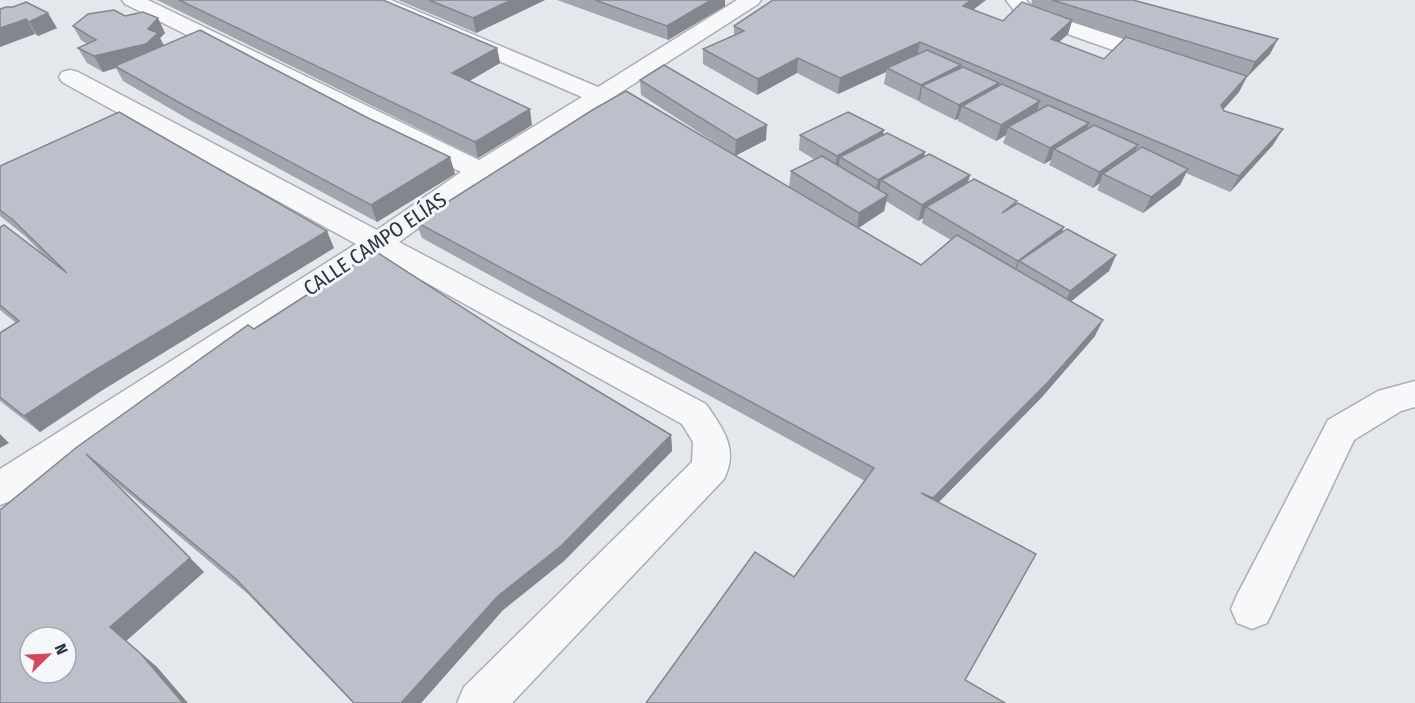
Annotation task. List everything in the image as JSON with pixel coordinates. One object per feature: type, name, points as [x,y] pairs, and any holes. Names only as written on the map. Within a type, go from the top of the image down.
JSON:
[{"type":"street","points":[[132,0],[480,171]]},
{"type":"street","points":[[374,0],[614,96]]},
{"type":"street","name":"CALLE CAMPO ELÍAS","points":[[0,489],[377,244],[480,171],[614,96],[751,0]]},
{"type":"street","points":[[1016,0],[1020,8],[1037,18],[1182,66]]},
{"type":"street","points":[[70,76],[694,414],[711,441],[711,468],[480,703]]},
{"type":"street","points":[[1252,609],[1341,430],[1390,400],[1415,394]]},
{"type":"building","points":[[179,0],[383,0],[497,48],[452,73],[530,109],[475,142]]},
{"type":"building","points":[[429,0],[511,0],[473,18]]},
{"type":"building","points":[[595,0],[711,0],[667,26]]},
{"type":"building","points":[[773,0],[971,0],[963,6],[1003,21],[1022,2],[1072,20],[1051,39],[1104,59],[1126,37],[1247,76],[1221,105],[1224,111],[1283,129],[1239,176],[920,42],[840,78],[798,58],[758,79],[703,49],[744,31],[734,26]]},
{"type":"building","points":[[1052,0],[1133,0],[1278,39],[1255,62]]},
{"type":"building","points":[[26,2],[48,13],[29,22],[26,19],[0,28],[0,9]]},
{"type":"building","points":[[114,10],[125,16],[143,12],[158,18],[148,29],[158,33],[146,44],[94,56],[78,48],[96,40],[73,26],[88,14]]},
{"type":"building","points":[[200,30],[366,117],[450,157],[371,205],[115,66]]},
{"type":"building","points":[[927,50],[961,65],[921,85],[887,68]]},
{"type":"building","points":[[664,65],[767,125],[736,140],[640,80]]},
{"type":"building","points":[[963,67],[999,83],[959,105],[922,86]]},
{"type":"building","points":[[1002,84],[1040,101],[1001,125],[962,106]]},
{"type":"building","points":[[626,91],[921,265],[957,235],[1103,320],[1048,382],[933,498],[921,493],[1036,554],[965,680],[1005,703],[646,703],[755,552],[794,577],[874,468],[416,222]]},
{"type":"building","points":[[1048,105],[1089,123],[1050,148],[1008,127]]},
{"type":"building","points":[[119,112],[327,231],[87,375],[24,416],[0,397],[0,333],[19,321],[0,305],[0,227],[4,225],[67,273],[0,210],[0,166]]},
{"type":"building","points":[[848,112],[884,130],[837,156],[800,135]]},
{"type":"building","points":[[1094,125],[1138,145],[1099,172],[1054,149]]},
{"type":"building","points":[[887,133],[925,152],[878,180],[840,157]]},
{"type":"building","points":[[1142,147],[1188,169],[1151,197],[1103,174]]},
{"type":"building","points":[[929,154],[970,175],[922,205],[881,180]]},
{"type":"building","points":[[822,156],[888,195],[859,213],[791,171]]},
{"type":"building","points":[[974,179],[1017,201],[1002,213],[1018,203],[1064,227],[1018,261],[926,207]]},
{"type":"building","points":[[1067,229],[1116,255],[1070,291],[1019,261]]},
{"type":"building","points":[[375,251],[513,340],[671,435],[561,546],[498,596],[401,703],[354,703],[236,579],[86,454],[190,558],[110,627],[141,654],[183,703],[0,703],[0,510],[77,447],[248,325],[254,329]]}]
